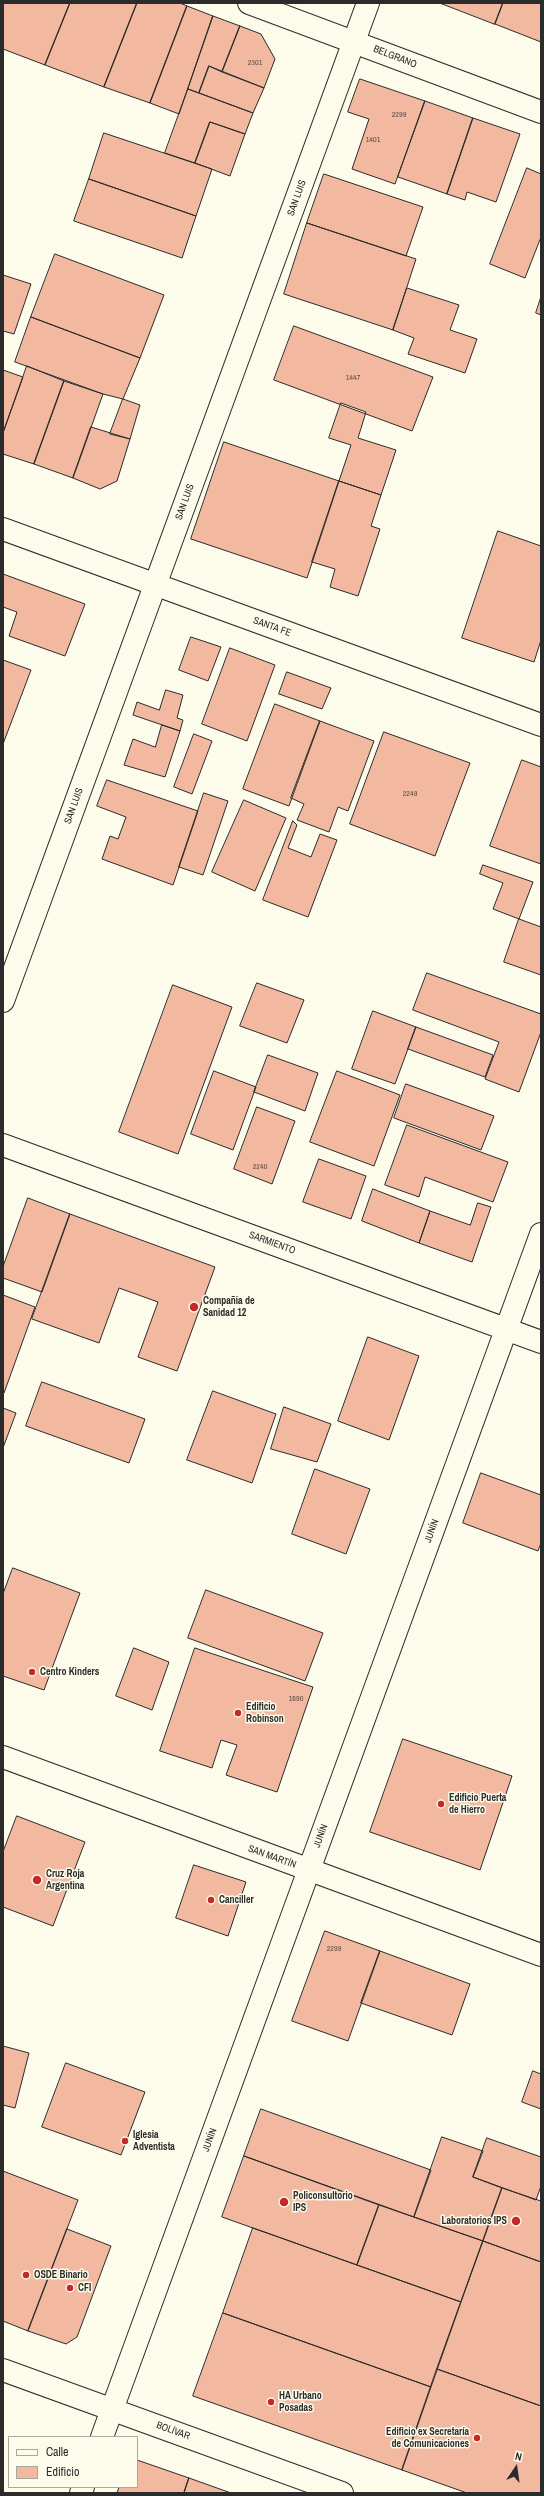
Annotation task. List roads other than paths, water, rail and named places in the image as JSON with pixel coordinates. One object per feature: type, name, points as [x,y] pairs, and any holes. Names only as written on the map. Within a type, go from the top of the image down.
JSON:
[{"type":"street","name":"BELGRANO","points":[[249,3],[541,112]]},
{"type":"street","name":"SAN LUIS","points":[[3,1001],[368,3]]},
{"type":"street","name":"SANTA FE","points":[[3,529],[541,725]]},
{"type":"street","name":"SARMIENTO","points":[[3,1145],[541,1342]]},
{"type":"street","name":"JUNÍN","points":[[102,2436],[541,1234]]},
{"type":"street","name":"SAN MARTÍN","points":[[3,1757],[541,1955]]},
{"type":"street","name":"BOLÍVAR","points":[[3,2370],[342,2493]]},
{"type":"place","name":"Compañia de Sanidad 12","points":[[194,1307]]},
{"type":"place","name":"Centro Kinders","points":[[32,1672]]},
{"type":"place","name":"Edificio Robinson","points":[[238,1713]]},
{"type":"place","name":"Edificio Puerta de Hierro","points":[[441,1804]]},
{"type":"place","name":"Cruz Roja Argentina","points":[[37,1880]]},
{"type":"place","name":"Canciller","points":[[211,1900]]},
{"type":"place","name":"Iglesia Adventista","points":[[125,2141]]},
{"type":"place","name":"Policonsultorio IPS","points":[[284,2202]]},
{"type":"place","name":"Laboratorios IPS","points":[[516,2221]]},
{"type":"place","name":"OSDE Binario","points":[[26,2275]]},
{"type":"place","name":"CFI","points":[[70,2288]]},
{"type":"place","name":"HA Urbano Posadas","points":[[271,2402]]},
{"type":"place","name":"Edificio ex Secretaría de Comunicaciones","points":[[477,2438]]}]
